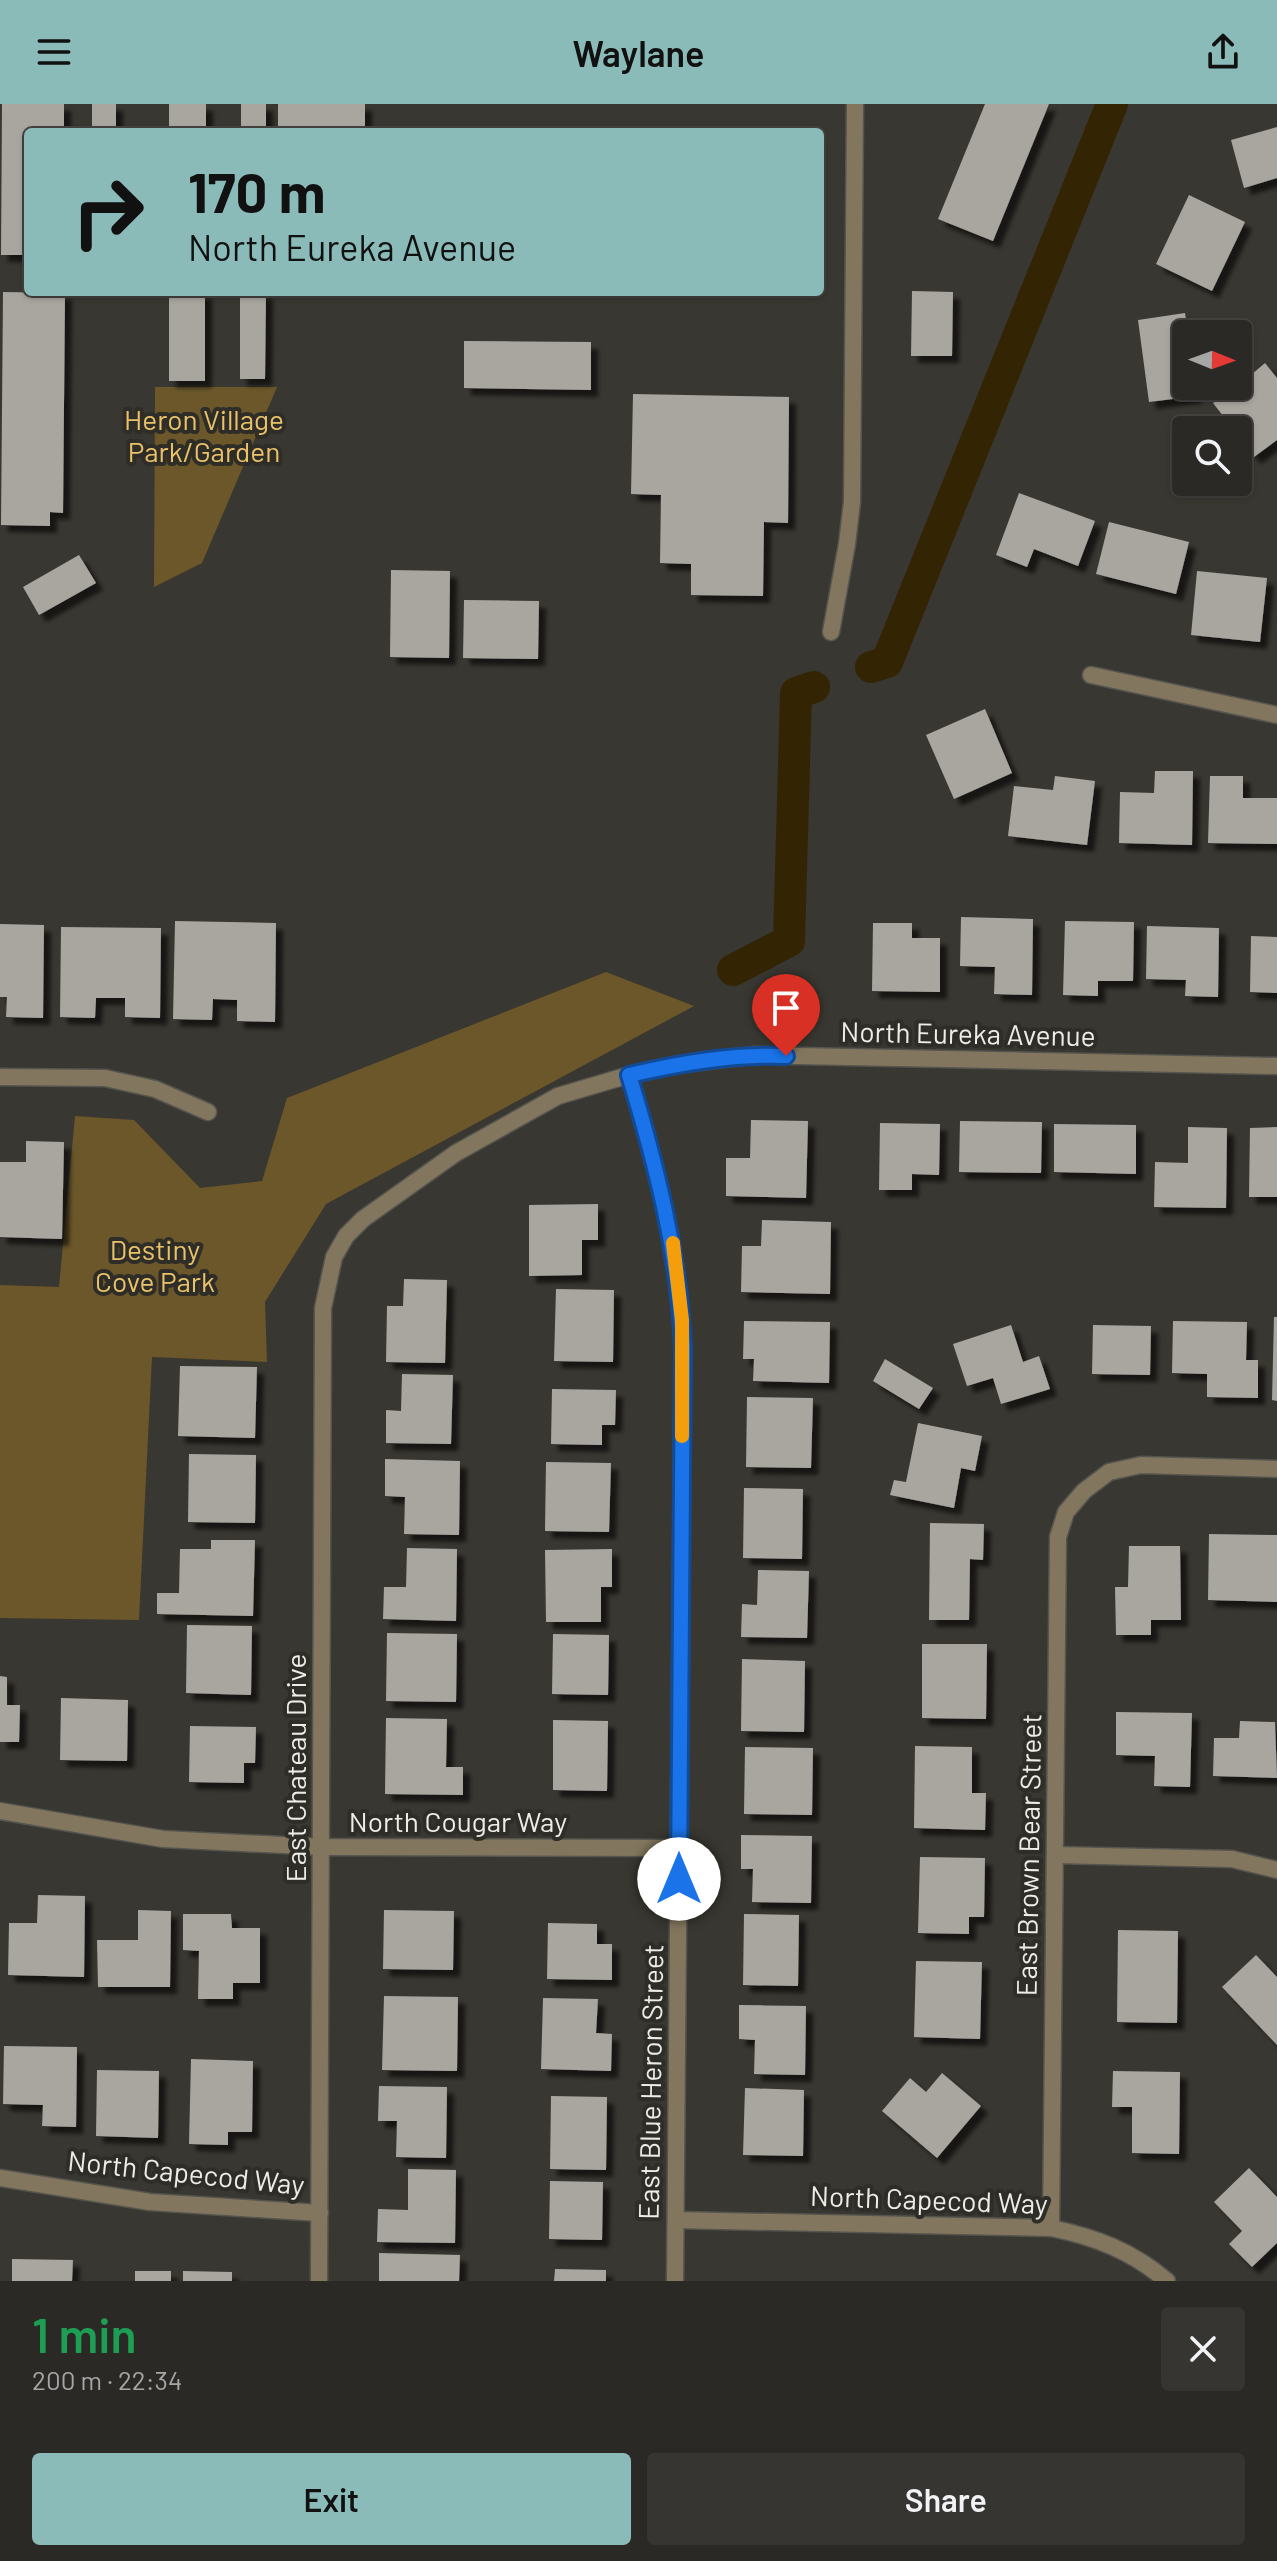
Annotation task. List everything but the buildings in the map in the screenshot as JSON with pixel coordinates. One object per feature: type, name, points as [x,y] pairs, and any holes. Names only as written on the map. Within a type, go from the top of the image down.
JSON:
[{"type":"street","points":[[831,632],[852,502],[858,104]]},
{"type":"street","points":[[1091,675],[1277,715]]},
{"type":"street","name":"North Eureka Avenue","points":[[334,1257],[346,1236],[363,1219],[456,1153],[558,1096],[674,1065],[755,1055],[1277,1066]]},
{"type":"street","name":"East Blue Heron Street","points":[[629,1075],[673,1243],[681,1292],[683,1363],[675,2281]]},
{"type":"street","points":[[0,1077],[105,1078],[155,1089],[208,1112]]},
{"type":"street","name":"East Chateau Drive","points":[[319,2281],[323,1308],[334,1257]]},
{"type":"street","name":"East Brown Bear Street","points":[[1051,2228],[1058,1537],[1066,1512],[1084,1491],[1109,1472],[1141,1465],[1277,1469]]},
{"type":"street","name":"North Cougar Way","points":[[0,1811],[163,1839],[322,1847],[679,1848]]},
{"type":"street","points":[[1055,1855],[1232,1859],[1277,1870]]},
{"type":"street","name":"North Capecod Way","points":[[0,2178],[150,2202],[320,2213]]},
{"type":"street","name":"North Capecod Way","points":[[676,2220],[1051,2228],[1087,2235],[1120,2249],[1151,2267],[1167,2281]]},
{"type":"green space","name":"Heron Village Park/Garden","points":[[155,387],[277,387],[202,563],[154,587]]},
{"type":"green space","name":"Destiny Cove Park","points":[[606,972],[694,1006],[326,1204],[265,1302],[267,1362],[152,1357],[139,1620],[0,1618],[0,1285],[59,1287],[75,1116],[134,1120],[200,1188],[262,1181],[287,1098]]},
{"type":"waterway","points":[[871,667],[887,662],[1112,104]]},
{"type":"waterway","points":[[733,970],[789,941],[796,693],[814,687]]},
{"type":"slow traffic","points":[[673,1243],[681,1292],[682,1436]]},
{"type":"route","points":[[679,1879],[681,1292],[673,1243],[629,1075],[674,1065],[755,1055],[786,1056]]}]
